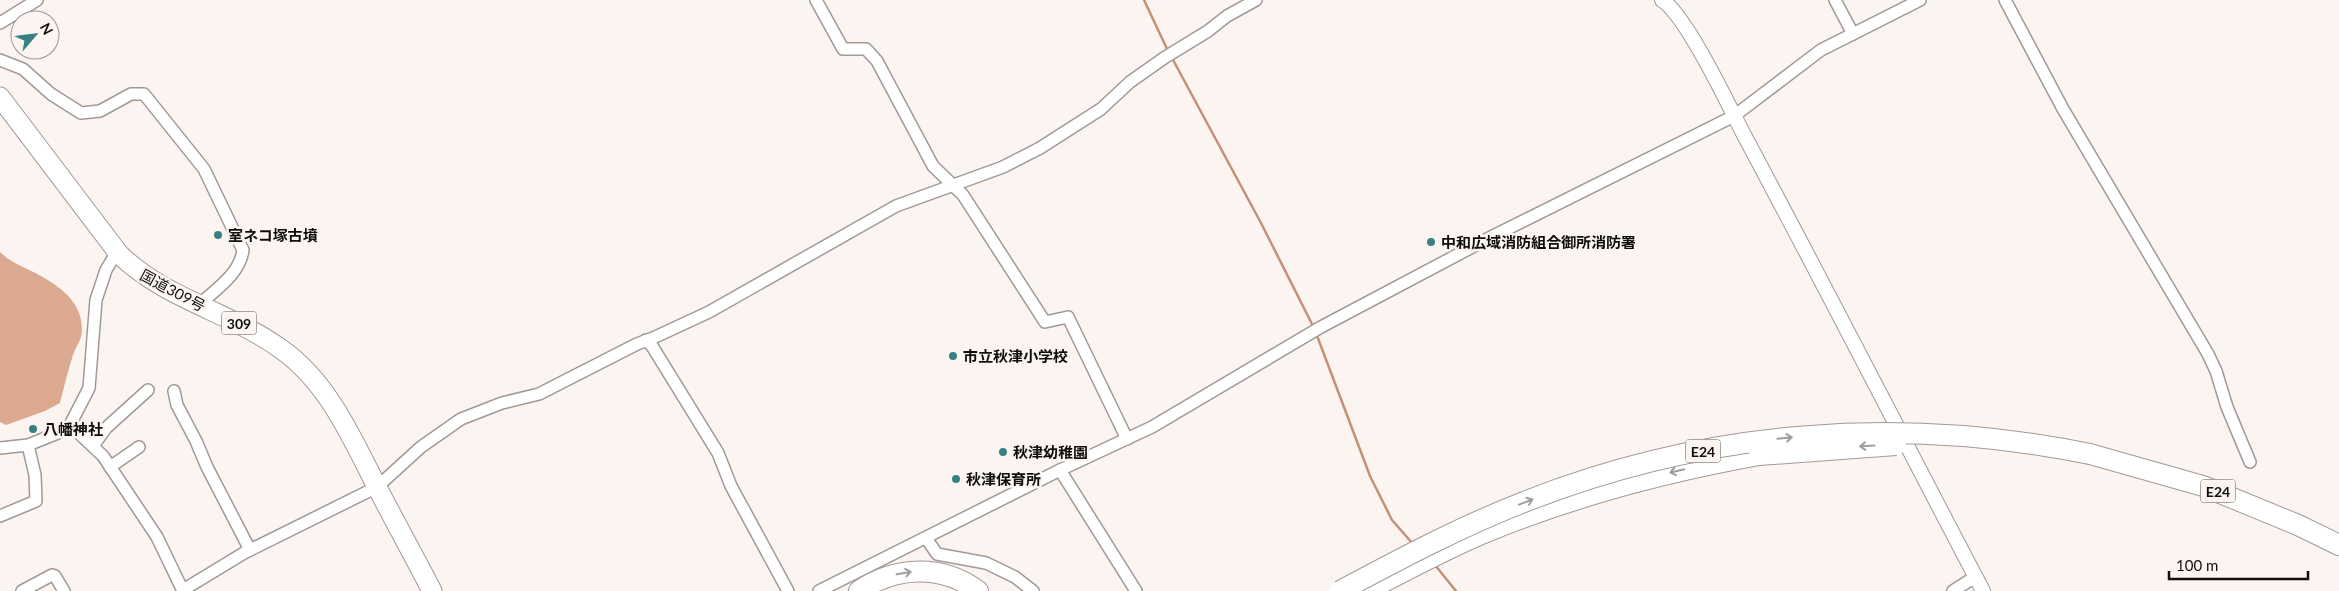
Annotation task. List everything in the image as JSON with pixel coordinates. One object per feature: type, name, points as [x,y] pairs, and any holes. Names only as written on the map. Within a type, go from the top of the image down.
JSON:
[{"type":"highway","name":"国道309号","points":[[0,97],[119,254],[144,276],[199,305],[244,325],[296,360],[334,407],[432,591]]},
{"type":"highway","name":"E24","points":[[1340,591],[1429,544],[1525,502],[1630,467],[1682,455],[1783,438],[1885,432],[1992,437],[2090,454],[2203,486],[2298,525],[2339,545]]},
{"type":"highway","name":"E24","points":[[1366,591],[1492,530],[1588,495],[1677,471],[1759,455],[1846,448],[1939,444],[1990,445],[2090,454]]},
{"type":"highway","points":[[1377,591],[1446,552]]},
{"type":"highway","points":[[859,591],[887,576],[924,571],[948,575],[978,591]]},
{"type":"highway","points":[[948,591],[966,591]]},
{"type":"street","points":[[0,22],[37,0]]},
{"type":"street","points":[[816,0],[843,49],[866,49],[877,61],[933,166],[963,195],[1046,322],[1068,317],[1127,439]]},
{"type":"street","points":[[70,425],[103,456],[157,537],[183,590],[250,550],[377,487],[421,447],[461,419],[502,403],[539,394],[646,340],[709,312],[896,206],[1003,167],[1062,136],[1101,109],[1130,82],[1164,58],[1208,31],[1227,16],[1256,0]]},
{"type":"street","points":[[1662,0],[1667,3],[1683,24],[1734,116],[1849,332],[1983,591]]},
{"type":"street","points":[[1835,0],[1853,34]]},
{"type":"street","points":[[819,591],[1060,470],[1127,439],[1217,390],[1321,327],[1493,236],[1734,116],[1821,50],[1920,0]]},
{"type":"street","points":[[2005,0],[2063,109],[2208,354],[2216,371],[2227,407],[2250,462]]},
{"type":"street","points":[[0,60],[22,69],[51,94],[80,114],[100,111],[131,94],[144,94],[204,169],[243,250],[242,260],[237,268],[199,305]]},
{"type":"street","points":[[0,448],[28,444],[58,433],[70,425],[89,388],[96,300],[106,270],[112,260],[119,254]]},
{"type":"street","points":[[646,340],[652,346],[718,453],[731,486],[788,591]]},
{"type":"street","points":[[93,446],[106,428],[148,390]]},
{"type":"street","points":[[174,391],[177,405],[250,550]]},
{"type":"street","points":[[0,516],[36,501],[35,475],[28,444]]},
{"type":"street","points":[[110,467],[139,447]]},
{"type":"street","points":[[1060,470],[1136,591]]},
{"type":"street","points":[[926,538],[937,554],[986,563],[1015,576],[1033,591]]},
{"type":"street","points":[[22,591],[55,576],[64,591]]},
{"type":"street","points":[[1953,591],[1975,576]]},
{"type":"shaded area","points":[[0,252],[54,284],[68,296],[78,310],[82,327],[81,337],[71,361],[60,403],[45,411],[6,425],[0,422]]},
{"type":"waterway","points":[[1144,0],[1168,51]]},
{"type":"waterway","points":[[1172,58],[1261,223],[1314,328]]},
{"type":"waterway","points":[[1316,333],[1370,476],[1392,520],[1413,544]]},
{"type":"waterway","points":[[1435,565],[1456,591]]},
{"type":"place","name":"室ネコ塚古墳","points":[[218,235]]},
{"type":"place","name":"中和広域消防組合御所消防署","points":[[1431,242]]},
{"type":"place","name":"市立秋津小学校","points":[[953,356]]},
{"type":"place","name":"八幡神社","points":[[33,429]]},
{"type":"place","name":"秋津幼稚園","points":[[1003,452]]},
{"type":"place","name":"秋津保育所","points":[[956,479]]}]
